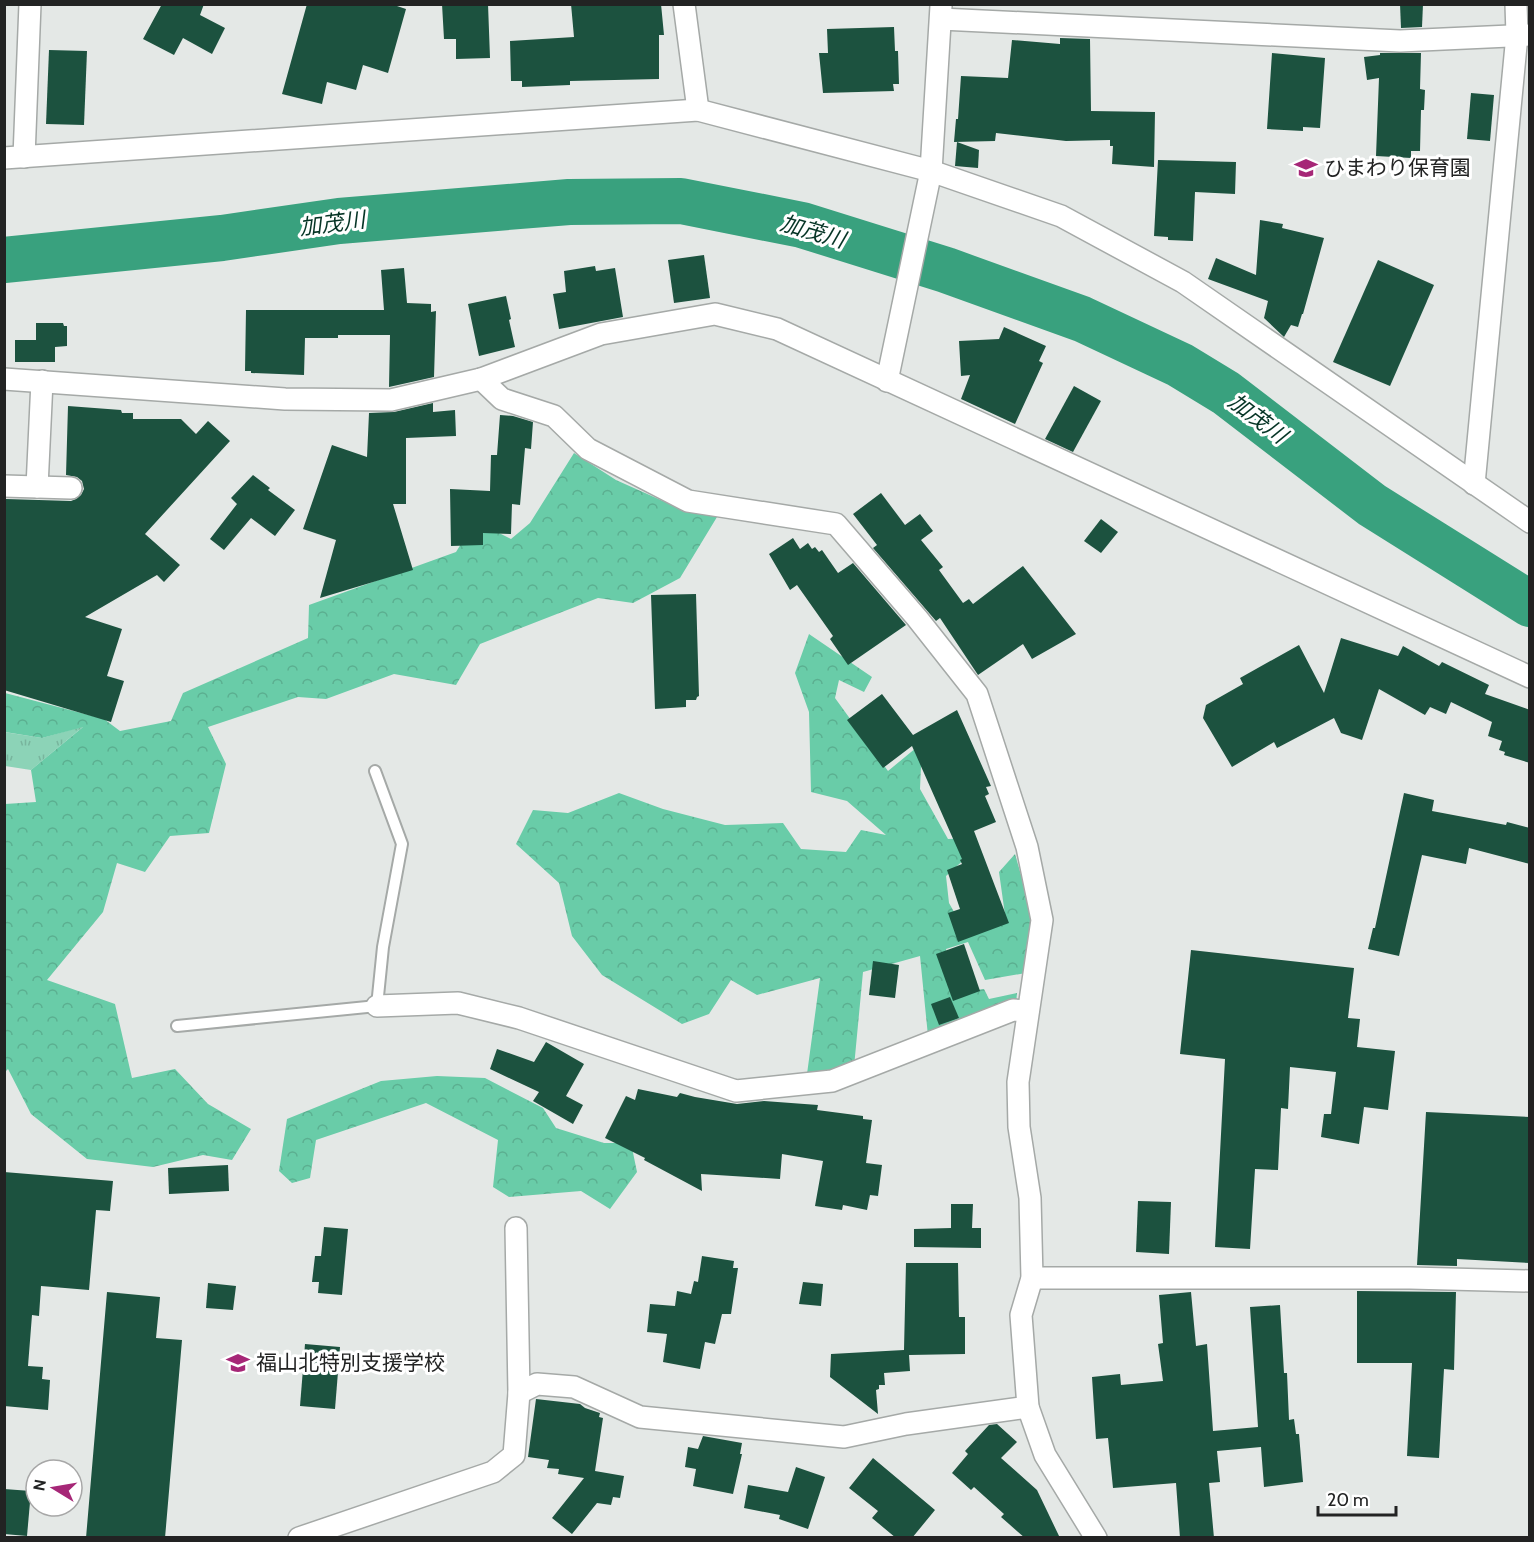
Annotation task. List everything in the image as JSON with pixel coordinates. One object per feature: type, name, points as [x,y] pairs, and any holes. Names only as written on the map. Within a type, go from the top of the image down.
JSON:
[{"type":"street","points":[[30,4],[14,157],[698,110],[1060,216],[1183,282],[1530,522]]},
{"type":"street","points":[[684,4],[698,110]]},
{"type":"street","points":[[1474,484],[1523,35],[1516,4]]},
{"type":"street","points":[[887,381],[930,178],[941,12],[1400,41],[1523,35]]},
{"type":"street","points":[[4,379],[285,399],[391,400],[481,379],[601,334],[715,314],[777,329],[1530,676]]},
{"type":"street","points":[[481,379],[502,399],[554,416],[588,449],[688,501],[836,524],[917,618],[977,694],[1027,848],[1042,920],[1018,1082],[1019,1127],[1030,1198],[1032,1278],[1021,1316],[1028,1407],[1045,1455],[1096,1538]]},
{"type":"street","points":[[37,487],[42,381]]},
{"type":"street","points":[[4,486],[70,488]]},
{"type":"street","points":[[377,1006],[458,1003],[468,1005],[519,1018],[736,1091],[831,1081],[1013,1010],[1028,1011]]},
{"type":"street","points":[[299,1538],[493,1472],[514,1455],[519,1393],[516,1228]]},
{"type":"street","points":[[1032,1278],[1410,1278],[1530,1281]]},
{"type":"street","points":[[519,1393],[537,1384],[574,1387],[640,1417],[844,1437],[906,1424],[1028,1407]]},
{"type":"lane","points":[[177,1026],[377,1006],[383,947],[402,844],[375,771]]},
{"type":"green space","points":[[574,453],[616,480],[663,501],[717,517],[680,578],[633,603],[598,598],[480,644],[456,685],[394,674],[326,699],[298,697],[208,727],[226,764],[209,833],[170,836],[145,872],[117,863],[103,912],[47,980],[115,1004],[132,1078],[175,1069],[208,1104],[251,1129],[232,1160],[203,1155],[153,1167],[87,1159],[31,1114],[8,1069],[5,1072],[5,804],[36,802],[31,770],[83,727],[42,738],[5,732],[5,693],[104,719],[120,731],[171,721],[183,693],[308,638],[309,605],[456,552],[475,521],[511,539],[530,523]]},
{"type":"green space","points":[[809,634],[872,677],[864,692],[839,680],[835,698],[888,771],[922,743],[920,789],[948,839],[971,838],[968,856],[946,876],[949,903],[962,926],[1006,922],[999,872],[1015,854],[1034,920],[1026,973],[985,980],[968,942],[946,949],[954,993],[984,989],[989,999],[1017,993],[1016,1004],[928,1036],[920,956],[863,972],[854,1067],[807,1074],[820,978],[757,995],[731,980],[709,1014],[682,1024],[602,975],[572,936],[559,883],[516,844],[533,810],[568,813],[619,793],[663,809],[725,825],[783,823],[801,849],[846,852],[861,830],[886,835],[847,801],[811,792],[809,712],[795,673]]},
{"type":"green space","points":[[84,726],[31,770],[5,766],[4,732],[42,738]]},
{"type":"green space","points":[[437,1076],[485,1078],[543,1108],[556,1128],[604,1143],[631,1143],[637,1172],[610,1209],[581,1191],[509,1197],[493,1187],[498,1140],[426,1103],[316,1140],[310,1178],[292,1183],[279,1171],[287,1119],[381,1081]]},
{"type":"building","points":[[162,4],[204,4],[200,15],[225,28],[212,54],[183,38],[174,55],[143,39]]},
{"type":"building","points":[[307,4],[391,4],[406,9],[388,73],[363,65],[356,90],[327,82],[322,104],[282,94]]},
{"type":"building","points":[[442,4],[488,4],[490,58],[456,59],[456,39],[444,39]]},
{"type":"building","points":[[571,4],[661,4],[664,35],[659,35],[659,79],[570,81],[570,85],[522,87],[522,81],[511,81],[510,41],[574,37]]},
{"type":"building","points":[[1400,4],[1423,4],[1422,27],[1401,28]]},
{"type":"building","points":[[894,27],[895,51],[898,51],[899,84],[893,84],[894,91],[823,93],[819,53],[828,53],[827,29]]},
{"type":"building","points":[[1060,38],[1090,39],[1091,111],[1155,112],[1154,167],[1112,164],[1113,146],[1110,146],[1110,140],[1066,141],[996,133],[995,141],[954,142],[961,76],[1008,78],[1012,40],[1060,44]]},
{"type":"building","points":[[49,50],[87,51],[84,125],[46,124]]},
{"type":"building","points":[[1272,53],[1325,58],[1320,128],[1303,127],[1303,131],[1267,129]]},
{"type":"building","points":[[1380,53],[1421,53],[1420,89],[1425,90],[1424,110],[1421,110],[1420,151],[1411,151],[1411,158],[1376,156],[1379,78],[1367,80],[1364,57],[1380,55]]},
{"type":"building","points":[[1471,93],[1494,95],[1490,141],[1467,139]]},
{"type":"building","points":[[957,142],[979,150],[978,168],[955,166]]},
{"type":"building","points":[[1158,160],[1236,162],[1235,194],[1195,192],[1193,241],[1168,240],[1168,237],[1154,236]]},
{"type":"building","points":[[1260,220],[1283,224],[1282,228],[1324,238],[1298,327],[1291,325],[1284,337],[1264,318],[1268,301],[1208,279],[1216,258],[1256,275]]},
{"type":"building","points":[[704,255],[710,298],[674,303],[668,260]]},
{"type":"building","points":[[1378,260],[1434,285],[1390,386],[1333,362]]},
{"type":"building","points":[[595,266],[596,271],[615,268],[623,317],[559,329],[553,294],[566,292],[564,271]]},
{"type":"building","points":[[404,268],[407,303],[431,304],[431,312],[436,311],[434,377],[389,387],[390,335],[338,335],[338,338],[305,338],[304,375],[245,371],[246,310],[384,310],[381,270]]},
{"type":"building","points":[[506,296],[515,347],[479,356],[468,304]]},
{"type":"building","points":[[36,323],[63,323],[67,326],[67,346],[55,347],[55,362],[15,362],[15,340],[36,340]]},
{"type":"building","points":[[1004,327],[1046,346],[1039,361],[1043,363],[1015,424],[961,399],[970,375],[961,376],[959,341],[999,339]]},
{"type":"building","points":[[1074,386],[1101,401],[1073,452],[1045,439]]},
{"type":"building","points":[[433,403],[433,412],[455,410],[456,436],[406,438],[406,504],[393,504],[413,570],[320,598],[336,540],[303,529],[332,445],[367,457],[369,413],[394,412]]},
{"type":"building","points":[[68,406],[121,410],[122,413],[133,413],[133,419],[181,419],[196,434],[208,421],[230,441],[145,534],[180,565],[164,582],[157,575],[85,617],[122,629],[107,676],[124,681],[111,722],[4,690],[6,499],[71,501],[81,495],[84,489],[82,481],[77,477],[66,475]]},
{"type":"building","points":[[500,415],[533,422],[531,449],[525,448],[520,505],[512,504],[511,534],[483,533],[483,545],[451,546],[450,489],[490,491],[491,455],[497,455]]},
{"type":"building","points":[[253,475],[270,488],[268,490],[295,510],[275,536],[251,518],[224,550],[210,539],[237,504],[231,498]]},
{"type":"building","points":[[881,493],[905,525],[920,514],[933,531],[921,540],[943,567],[939,570],[963,603],[969,599],[973,604],[1023,566],[1076,634],[1032,659],[1023,644],[978,675],[940,618],[936,621],[873,548],[877,545],[853,514]]},
{"type":"building","points":[[1101,519],[1118,532],[1101,553],[1084,541]]},
{"type":"building","points":[[793,538],[800,549],[808,543],[812,549],[815,547],[819,552],[822,550],[838,573],[853,563],[906,625],[848,665],[830,639],[833,636],[797,585],[790,590],[769,554]]},
{"type":"building","points":[[696,594],[699,696],[696,700],[686,700],[686,707],[655,709],[651,595]]},
{"type":"building","points":[[1341,638],[1398,656],[1403,646],[1439,666],[1442,662],[1489,685],[1485,694],[1530,710],[1530,763],[1504,755],[1505,752],[1499,750],[1502,741],[1488,736],[1492,722],[1451,702],[1446,714],[1430,707],[1425,715],[1379,689],[1362,740],[1341,733],[1334,718],[1277,748],[1274,742],[1232,767],[1203,718],[1206,705],[1243,684],[1240,678],[1299,645],[1324,693]]},
{"type":"building","points":[[882,694],[913,735],[957,710],[991,786],[986,787],[989,794],[985,796],[996,822],[974,831],[1009,923],[958,942],[948,913],[960,909],[947,870],[962,864],[960,860],[962,859],[912,746],[883,768],[847,720]]},
{"type":"building","points":[[1404,793],[1434,800],[1432,811],[1506,825],[1507,822],[1530,828],[1530,864],[1469,848],[1466,864],[1422,855],[1399,956],[1368,949],[1373,928],[1375,928]]},
{"type":"building","points":[[964,944],[980,991],[953,1001],[936,954]]},
{"type":"building","points":[[1191,950],[1354,968],[1348,1018],[1360,1019],[1357,1047],[1395,1051],[1388,1110],[1364,1107],[1359,1144],[1321,1137],[1324,1114],[1331,1114],[1336,1072],[1290,1067],[1288,1109],[1281,1108],[1278,1170],[1255,1169],[1250,1249],[1215,1247],[1225,1059],[1180,1054]]},
{"type":"building","points":[[873,961],[899,965],[895,998],[869,995]]},
{"type":"building","points":[[950,997],[959,1018],[939,1025],[931,1004]]},
{"type":"building","points":[[546,1042],[584,1064],[566,1096],[583,1105],[573,1124],[533,1101],[539,1092],[490,1069],[497,1049],[534,1062]]},
{"type":"building","points":[[638,1089],[677,1097],[680,1093],[737,1104],[764,1101],[818,1105],[817,1110],[863,1116],[863,1119],[872,1120],[866,1163],[882,1165],[878,1196],[870,1195],[867,1210],[843,1205],[842,1210],[815,1206],[823,1161],[782,1154],[780,1179],[701,1174],[702,1191],[605,1138],[626,1096],[635,1100]]},
{"type":"building","points":[[1426,1112],[1530,1117],[1530,1263],[1457,1259],[1457,1266],[1417,1265]]},
{"type":"building","points":[[228,1165],[229,1191],[169,1194],[168,1168]]},
{"type":"building","points":[[4,1172],[113,1181],[110,1211],[96,1210],[89,1290],[41,1286],[39,1316],[32,1315],[28,1366],[43,1367],[42,1379],[50,1380],[48,1410],[4,1406]]},
{"type":"building","points":[[1138,1201],[1171,1202],[1169,1254],[1136,1252]]},
{"type":"building","points":[[951,1204],[973,1204],[972,1228],[981,1228],[981,1248],[914,1247],[914,1229],[951,1228]]},
{"type":"building","points":[[324,1227],[348,1229],[342,1295],[318,1293],[319,1282],[312,1282],[315,1256],[321,1256]]},
{"type":"building","points":[[702,1256],[734,1261],[733,1268],[738,1268],[731,1314],[722,1314],[715,1344],[705,1342],[700,1369],[663,1362],[667,1334],[647,1332],[650,1304],[675,1306],[677,1291],[691,1294],[694,1281],[698,1282]]},
{"type":"building","points":[[906,1263],[958,1263],[959,1317],[965,1317],[965,1354],[909,1355],[910,1371],[884,1373],[885,1385],[879,1385],[879,1389],[876,1390],[878,1414],[830,1377],[831,1354],[904,1350]]},
{"type":"building","points":[[803,1282],[823,1284],[821,1306],[799,1304]]},
{"type":"building","points":[[208,1283],[236,1286],[233,1310],[206,1308]]},
{"type":"building","points":[[1357,1291],[1456,1292],[1454,1370],[1444,1369],[1439,1458],[1407,1456],[1412,1363],[1357,1363]]},
{"type":"building","points":[[107,1292],[160,1297],[156,1338],[182,1340],[165,1538],[86,1538]]},
{"type":"building","points":[[1191,1292],[1196,1346],[1207,1344],[1213,1431],[1258,1427],[1250,1307],[1280,1305],[1289,1420],[1294,1419],[1296,1434],[1299,1434],[1303,1482],[1264,1487],[1261,1447],[1217,1451],[1220,1482],[1209,1483],[1214,1538],[1180,1538],[1176,1483],[1113,1488],[1108,1438],[1096,1439],[1092,1377],[1120,1374],[1121,1385],[1163,1381],[1158,1344],[1163,1343],[1159,1295]]},
{"type":"building","points":[[305,1344],[340,1347],[335,1409],[300,1406]]},
{"type":"building","points":[[536,1399],[580,1404],[600,1413],[599,1417],[603,1418],[595,1471],[624,1476],[620,1498],[613,1497],[611,1505],[597,1503],[572,1534],[552,1518],[584,1478],[558,1474],[559,1469],[547,1468],[549,1460],[528,1457]]},
{"type":"building","points":[[997,1424],[1017,1442],[1001,1458],[1037,1490],[1060,1538],[1025,1538],[1001,1517],[1004,1514],[974,1487],[971,1490],[952,1473],[968,1454],[965,1451],[989,1425]]},
{"type":"building","points":[[703,1436],[742,1443],[740,1454],[742,1454],[733,1494],[693,1486],[696,1469],[685,1467],[688,1447],[698,1449]]},
{"type":"building","points":[[873,1458],[935,1510],[912,1538],[896,1538],[872,1518],[878,1511],[849,1488]]},
{"type":"building","points":[[796,1467],[825,1477],[808,1529],[779,1519],[780,1515],[744,1508],[748,1485],[788,1492]]},
{"type":"building","points":[[4,1489],[24,1490],[24,1518],[29,1518],[27,1536],[4,1534]]},
{"type":"waterway","name":"加茂川","points":[[4,260],[222,238],[339,221],[569,202],[681,201],[802,225],[946,270],[1082,319],[1180,365],[1226,393],[1372,505],[1530,604]]},
{"type":"place","name":"ひまわり保育園","points":[[1306,168]]},
{"type":"place","name":"福山北特別支援学校","points":[[238,1363]]}]
